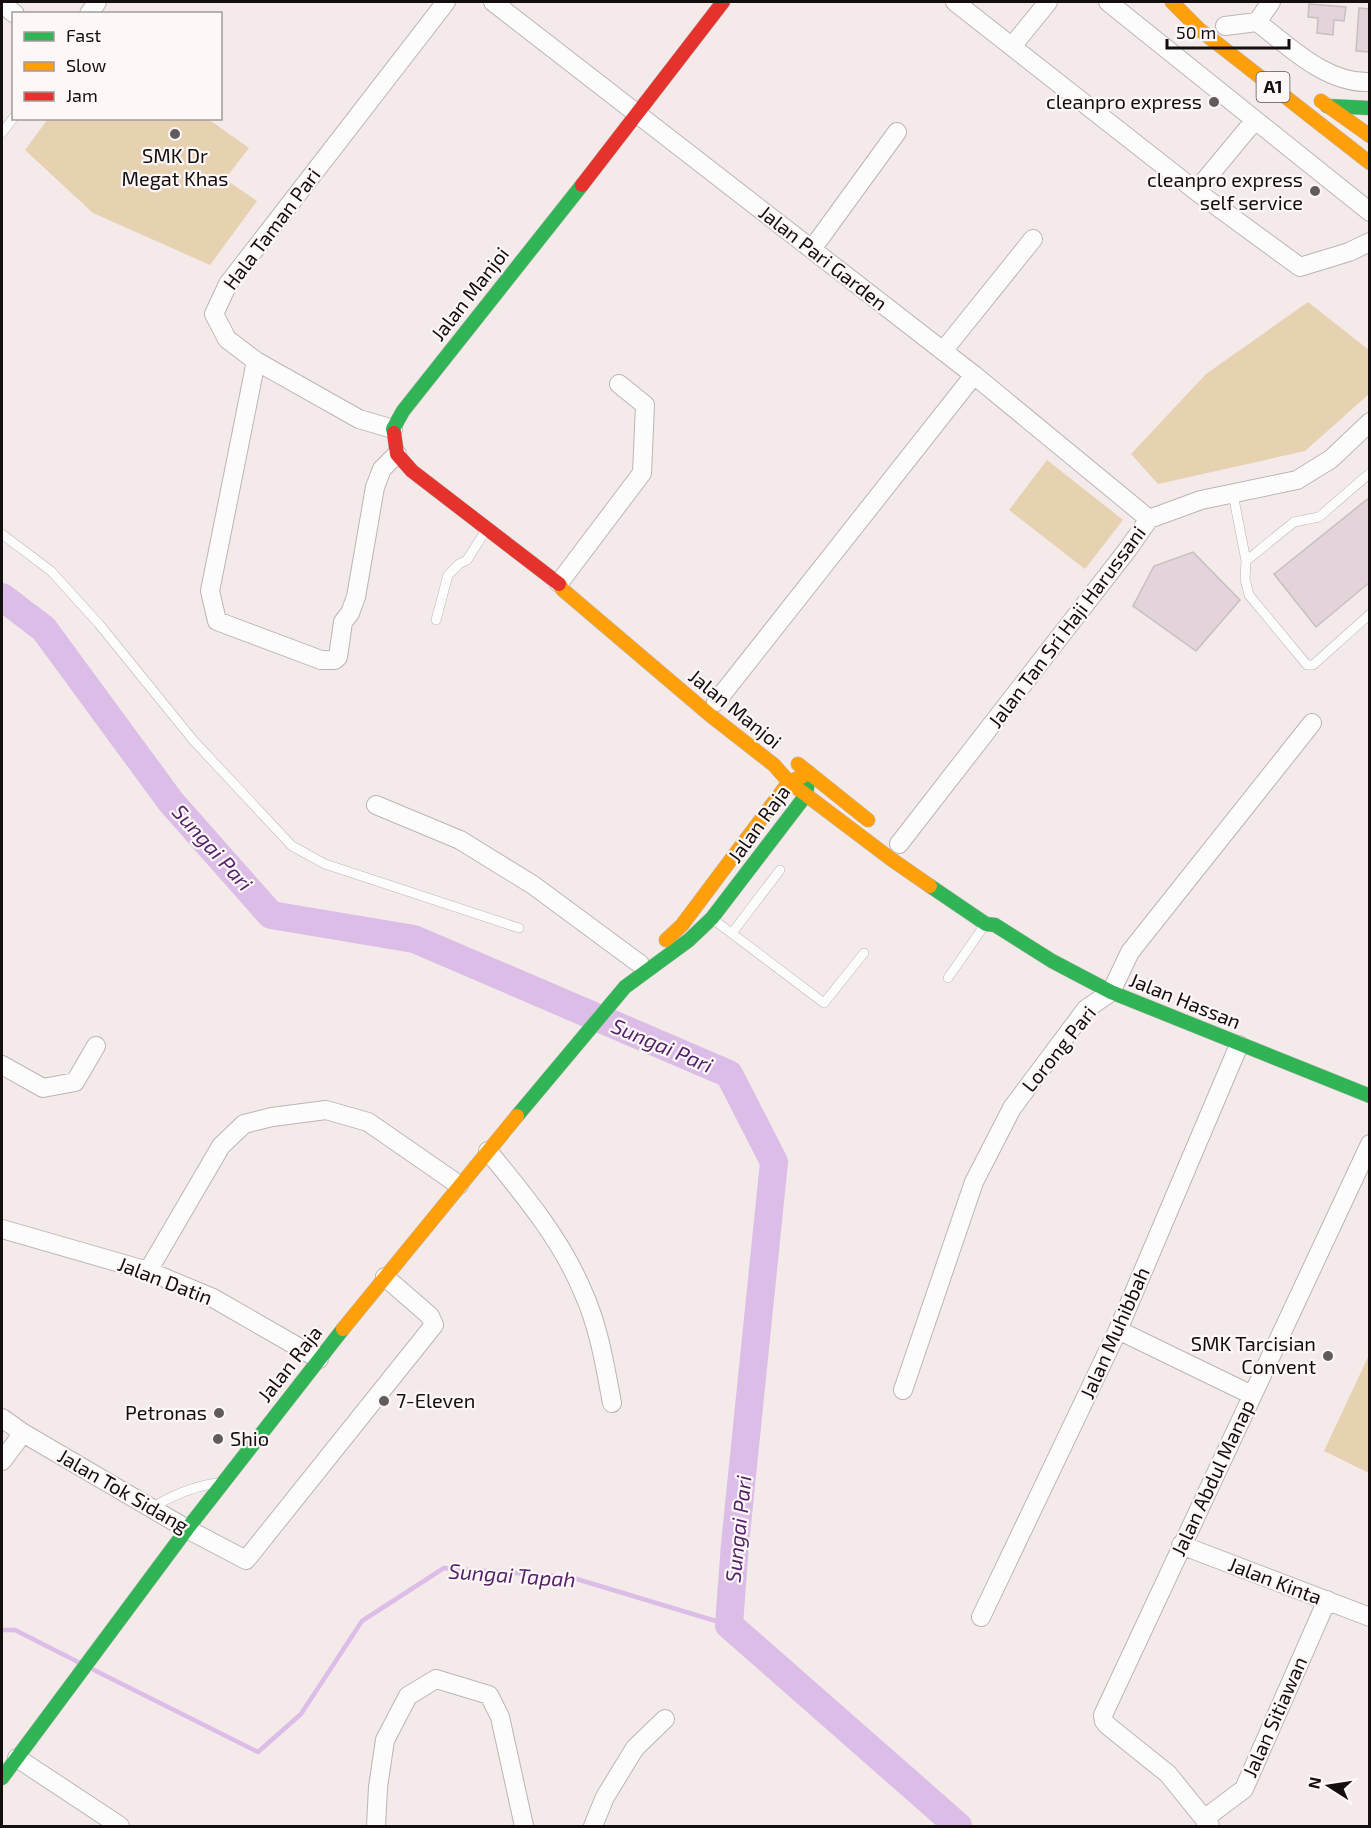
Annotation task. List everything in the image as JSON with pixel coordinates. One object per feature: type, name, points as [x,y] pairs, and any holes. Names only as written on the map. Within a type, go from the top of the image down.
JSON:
[{"type":"street","name":"Hala Taman Pari","points":[[393,429],[359,419],[256,361],[227,339],[214,314],[228,284],[446,2]]},
{"type":"street","name":"Jalan Pari Garden","points":[[493,2],[974,375],[1149,519]]},
{"type":"street","name":"Jalan Manjoi","points":[[393,429],[403,411],[638,114],[723,2]]},
{"type":"street","points":[[955,2],[1013,45],[1197,191],[1300,267],[1349,252],[1370,242]]},
{"type":"street","points":[[1013,45],[1048,2]]},
{"type":"street","points":[[1108,2],[1370,212]]},
{"type":"street","points":[[1257,22],[1271,2]]},
{"type":"street","name":"A1","points":[[1176,5],[1217,21],[1244,41]]},
{"type":"street","name":"A1","points":[[1176,5],[1200,30],[1370,163]]},
{"type":"street","points":[[1217,21],[1257,22],[1313,64],[1336,77],[1370,82]]},
{"type":"street","name":"A1","points":[[1309,91],[1370,136]]},
{"type":"street","points":[[1327,106],[1370,108]]},
{"type":"street","points":[[1197,191],[1255,120]]},
{"type":"street","points":[[812,249],[897,132]]},
{"type":"street","points":[[943,351],[1033,239]]},
{"type":"street","points":[[256,361],[210,591],[217,621],[321,660],[335,660],[338,657],[343,622],[350,613],[356,597],[375,487],[382,469],[397,454],[393,429]]},
{"type":"street","points":[[721,705],[974,375]]},
{"type":"street","points":[[559,583],[642,473],[645,405],[619,384]]},
{"type":"street","name":"Jalan Tan Sri Haji Harussani","points":[[894,844],[1149,519],[1201,500],[1297,480],[1331,459],[1370,422]]},
{"type":"street","name":"Jalan Manjoi","points":[[397,454],[412,471],[559,583],[563,590],[807,795]]},
{"type":"street","name":"Jalan Manjoi","points":[[559,583],[568,584],[721,705]]},
{"type":"street","name":"Lorong Pari","points":[[903,1390],[974,1182],[1012,1108],[1086,1009],[1112,992],[1130,952],[1312,723]]},
{"type":"street","name":"Jalan Manjoi","points":[[791,759],[809,773]]},
{"type":"street","name":"Jalan Hassan","points":[[809,773],[990,925],[1048,960],[1112,992],[1370,1096]]},
{"type":"street","name":"Jalan Raja","points":[[7,1768],[187,1529],[319,1359],[459,1185],[625,987],[689,940],[712,918],[807,795],[809,773],[789,782],[682,925],[630,974],[625,987]]},
{"type":"street","name":"Jalan Hassan","points":[[807,795],[894,844]]},
{"type":"street","points":[[376,805],[460,840],[533,885],[640,964]]},
{"type":"street","name":"Jalan Hassan","points":[[935,873],[990,915],[990,925]]},
{"type":"street","name":"Jalan Muhibbah","points":[[981,1617],[1118,1330],[1239,1045]]},
{"type":"street","points":[[2,1065],[43,1088],[75,1082],[96,1046]]},
{"type":"street","points":[[148,1271],[221,1146],[244,1124],[272,1117],[326,1110],[369,1122],[459,1185]]},
{"type":"street","name":"Jalan Abdul Manap","points":[[1207,1823],[1168,1774],[1107,1725],[1103,1715],[1370,1144]]},
{"type":"street","points":[[488,1151],[541,1216],[583,1291],[601,1345],[612,1403]]},
{"type":"street","name":"Jalan Datin","points":[[2,1229],[148,1271],[213,1298],[319,1359]]},
{"type":"street","name":"Jalan Tok Sidang","points":[[2,1418],[23,1433],[187,1529],[246,1560],[434,1325],[430,1316],[385,1277]]},
{"type":"street","points":[[1118,1330],[1252,1395]]},
{"type":"street","points":[[2,1461],[23,1433]]},
{"type":"street","name":"Jalan Kinta","points":[[1181,1545],[1370,1617]]},
{"type":"street","name":"Jalan Sitiawan","points":[[1207,1823],[1244,1789],[1327,1600]]},
{"type":"street","points":[[376,1827],[378,1788],[385,1740],[408,1696],[436,1679],[489,1695],[500,1717],[524,1827]]},
{"type":"street","points":[[593,1827],[605,1797],[635,1748],[666,1719]]},
{"type":"street","points":[[7,1768],[120,1827]]},
{"type":"lane","points":[[2,133],[12,120]]},
{"type":"lane","points":[[1246,561],[1294,522],[1319,517],[1370,473]]},
{"type":"lane","points":[[1233,494],[1246,561],[1245,579],[1249,595],[1307,665],[1314,665],[1370,614]]},
{"type":"lane","points":[[436,620],[448,575],[459,564],[467,560],[487,528]]},
{"type":"lane","points":[[2,534],[51,571],[99,624],[194,740],[292,846],[325,864],[519,928]]},
{"type":"lane","points":[[732,933],[780,870]]},
{"type":"lane","points":[[712,918],[824,1003],[864,953]]},
{"type":"lane","points":[[948,978],[990,925]]},
{"type":"lane","points":[[152,1508],[172,1495],[199,1486],[224,1482]]},
{"type":"shaded area","points":[[47,120],[209,120],[249,148],[225,179],[257,201],[210,265],[93,213],[25,150]]},
{"type":"shaded area","points":[[1308,302],[1369,350],[1369,394],[1305,451],[1158,484],[1131,454],[1206,374]]},
{"type":"shaded area","points":[[1047,460],[1123,520],[1085,569],[1009,510]]},
{"type":"shaded area","points":[[1369,1355],[1369,1473],[1324,1451]]},
{"type":"building","points":[[1309,4],[1346,7],[1344,21],[1334,20],[1333,35],[1317,33],[1318,18],[1308,17]]},
{"type":"building","points":[[1359,8],[1370,9],[1370,52],[1356,51]]},
{"type":"building","points":[[1370,497],[1370,582],[1316,627],[1274,574]]},
{"type":"building","points":[[1193,552],[1240,600],[1196,651],[1133,606],[1154,566]]},
{"type":"waterway","name":"Sungai Pari","points":[[2,597],[44,629],[171,802],[271,915],[414,939],[729,1074],[774,1162],[735,1544],[729,1625],[958,1826]]},
{"type":"waterway","name":"Sungai Tapah","points":[[94,1670],[258,1752],[301,1714],[362,1621],[444,1568],[570,1577],[729,1625]]},
{"type":"waterway","name":"Sungai Tapah","points":[[2,1630],[15,1630],[78,1662]]},
{"type":"traffic: fast","points":[[1327,106],[1370,108]]},
{"type":"traffic: fast","points":[[394,433],[393,429],[403,411],[582,185]]},
{"type":"traffic: fast","points":[[517,1116],[625,987],[689,940],[712,918],[806,795],[809,773]]},
{"type":"traffic: fast","points":[[930,886],[986,924],[995,925],[1052,961],[1111,992],[1370,1096]]},
{"type":"traffic: fast","points":[[2,1778],[187,1529],[343,1329]]},
{"type":"traffic: slow","points":[[1172,2],[1200,30],[1370,163]]},
{"type":"traffic: slow","points":[[1321,101],[1370,136]]},
{"type":"traffic: slow","points":[[559,584],[563,590],[710,715],[774,765],[789,782],[930,886]]},
{"type":"traffic: slow","points":[[798,764],[868,820]]},
{"type":"traffic: slow","points":[[666,940],[682,925],[789,782],[805,775]]},
{"type":"traffic: slow","points":[[343,1329],[517,1116]]},
{"type":"traffic: jam","points":[[582,185],[723,2]]},
{"type":"traffic: jam","points":[[394,433],[397,454],[412,471],[559,584]]},
{"type":"place","name":"cleanpro express","points":[[1214,102]]},
{"type":"place","name":"SMK Dr Megat Khas","points":[[175,134]]},
{"type":"place","name":"cleanpro express self service","points":[[1315,191]]},
{"type":"place","name":"SMK Tarcisian Convent","points":[[1328,1356]]},
{"type":"place","name":"7-Eleven","points":[[384,1401]]},
{"type":"place","name":"Petronas","points":[[219,1413]]},
{"type":"place","name":"Shio","points":[[218,1439]]}]
